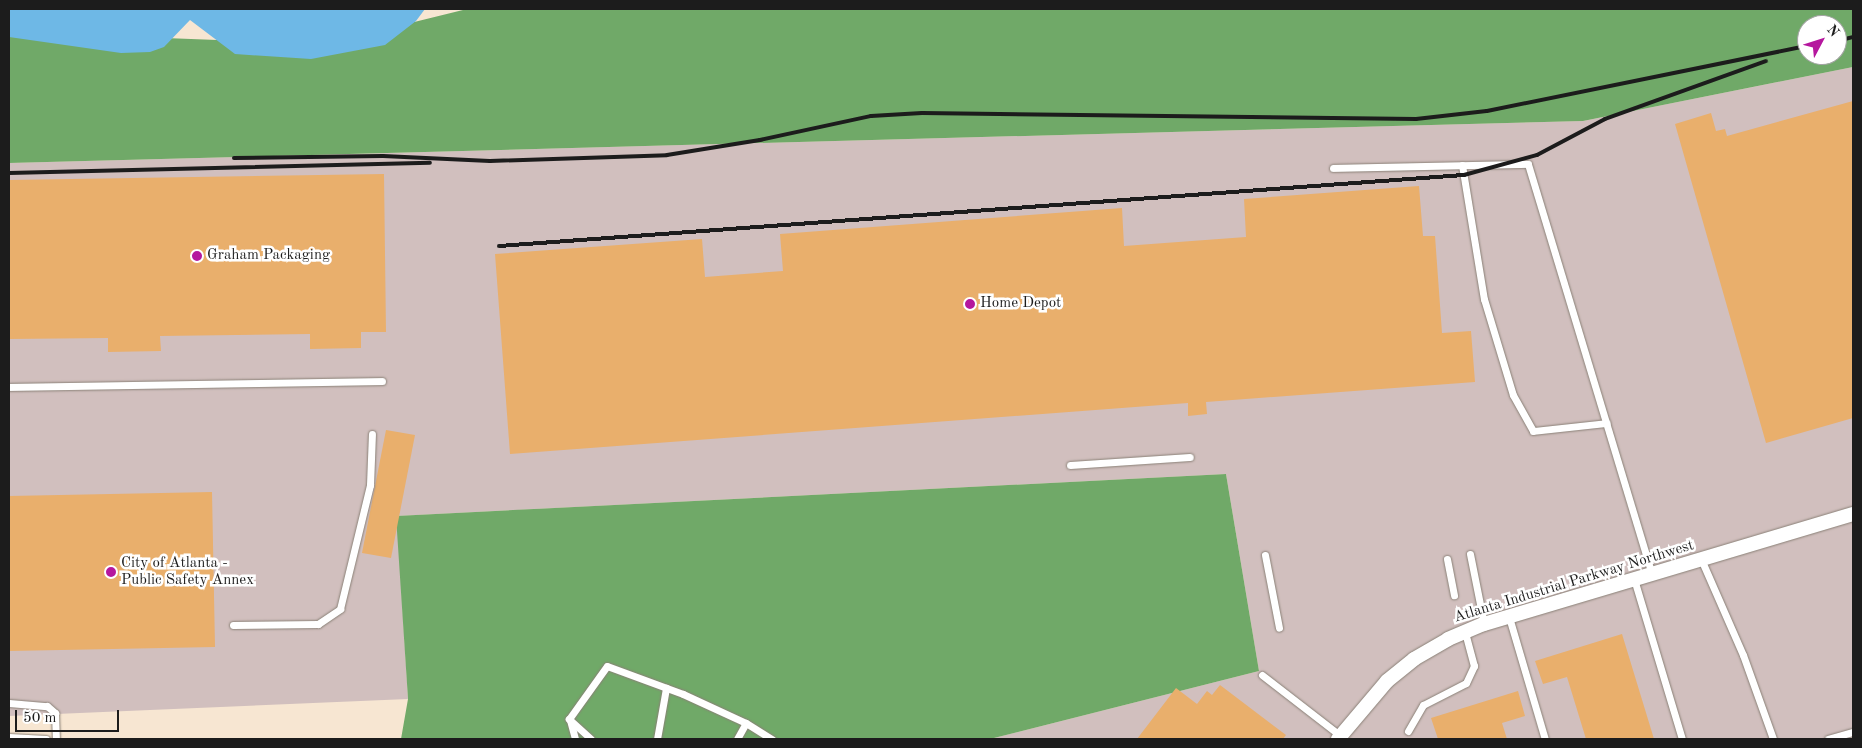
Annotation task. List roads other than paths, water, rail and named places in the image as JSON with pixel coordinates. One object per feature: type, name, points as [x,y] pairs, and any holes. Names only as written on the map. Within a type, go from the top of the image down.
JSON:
[{"type":"street","name":"Atlanta Industrial Parkway Northwest","points":[[1340,737],[1387,681],[1414,659],[1464,632],[1484,624],[1853,514]]},
{"type":"lane","points":[[1333,168],[1528,164],[1652,574]]},
{"type":"lane","points":[[1462,166],[1484,299],[1513,395],[1534,431],[1607,423]]},
{"type":"lane","points":[[9,387],[382,381]]},
{"type":"lane","points":[[233,625],[318,624],[340,609],[370,485],[372,434]]},
{"type":"lane","points":[[1070,465],[1190,457]]},
{"type":"lane","points":[[1470,554],[1484,624]]},
{"type":"lane","points":[[1265,555],[1279,628]]},
{"type":"lane","points":[[1448,559],[1454,595]]},
{"type":"lane","points":[[1701,559],[1743,655],[1773,739]]},
{"type":"lane","points":[[1634,579],[1682,739]]},
{"type":"lane","points":[[1510,617],[1546,739]]},
{"type":"lane","points":[[1408,730],[1423,705],[1466,683],[1474,666],[1464,632]]},
{"type":"lane","points":[[569,719],[607,666],[666,688],[746,723],[772,739]]},
{"type":"lane","points":[[1262,675],[1340,737]]},
{"type":"lane","points":[[657,739],[666,688]]},
{"type":"lane","points":[[9,703],[47,706],[55,713],[56,739]]},
{"type":"lane","points":[[569,719],[575,739]]},
{"type":"lane","points":[[569,719],[591,739]]},
{"type":"lane","points":[[737,739],[746,723]]},
{"type":"lane","points":[[1828,739],[1853,732]]},
{"type":"lane","points":[[9,737],[46,739]]},
{"type":"water","points":[[9,9],[425,9],[416,21],[385,45],[311,59],[235,54],[190,20],[164,47],[150,52],[121,53],[9,37]]},
{"type":"railway","points":[[1847,38],[1853,37]]},
{"type":"railway","points":[[234,158],[383,156],[490,161],[667,155],[760,140],[871,116],[922,113],[1416,119],[1487,111],[1797,48]]},
{"type":"railway","points":[[499,246],[1464,175],[1537,155],[1605,119],[1766,61]]},
{"type":"railway","points":[[9,173],[430,163]]},
{"type":"place","name":"Graham Packaging","points":[[197,256]]},
{"type":"place","name":"Home Depot","points":[[970,304]]},
{"type":"place","name":"City of Atlanta - Public Safety Annex","points":[[111,572]]}]
